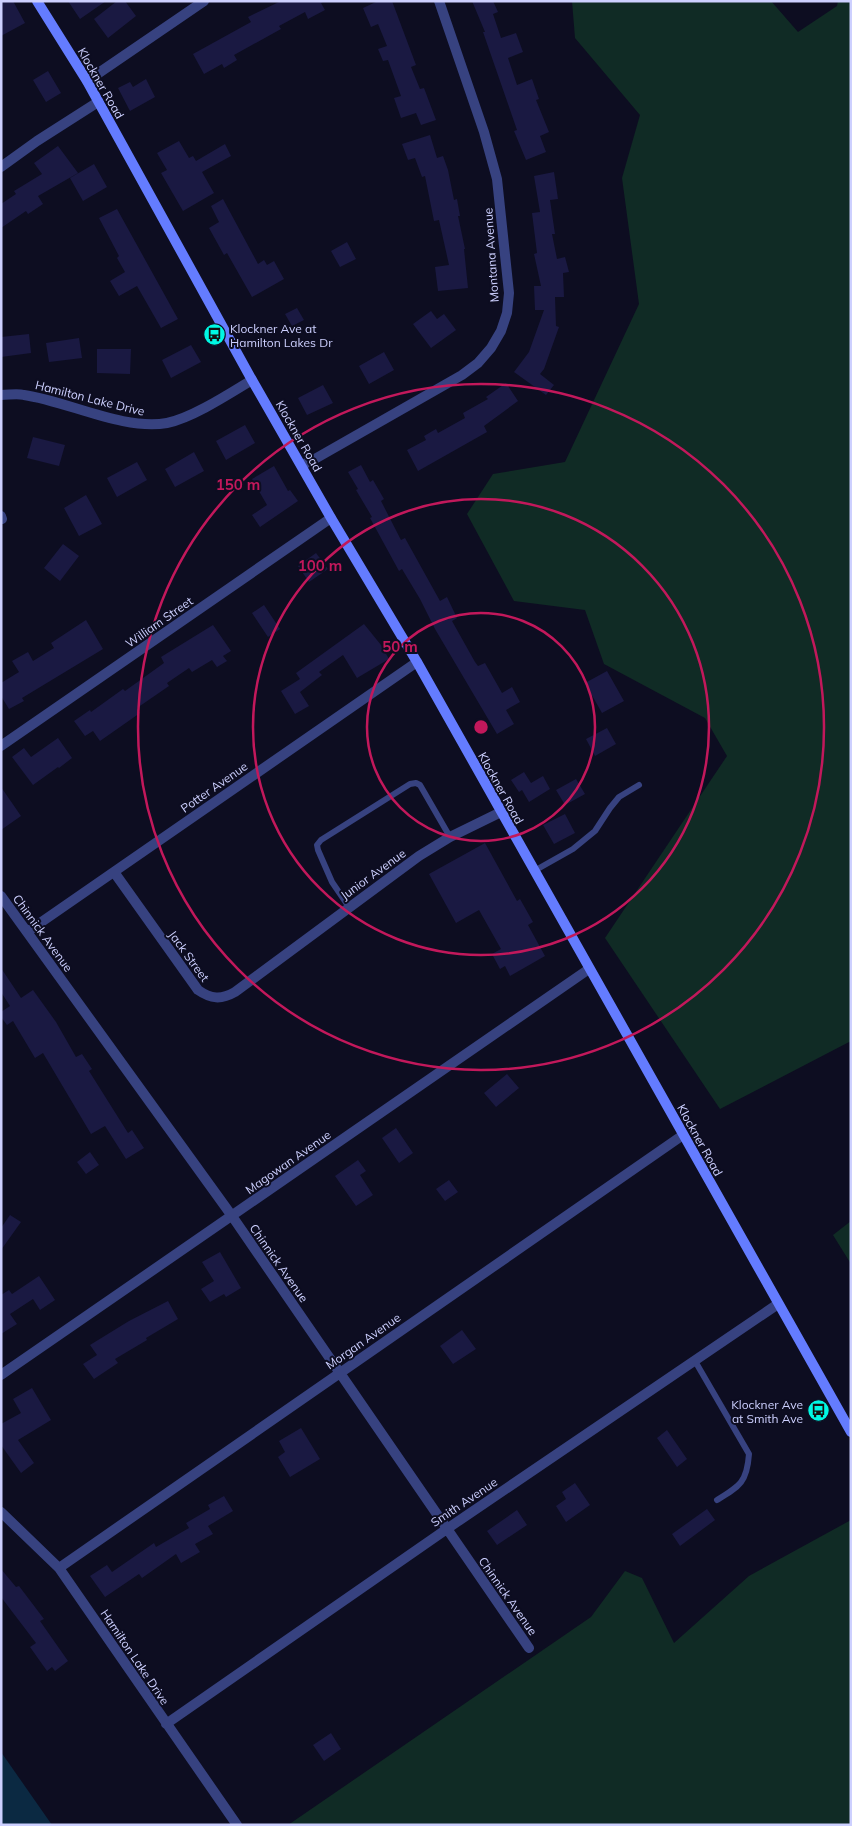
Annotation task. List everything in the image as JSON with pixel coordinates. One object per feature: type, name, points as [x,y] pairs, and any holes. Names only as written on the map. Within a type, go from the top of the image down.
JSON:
[{"type":"main road","name":"Klockner Road","points":[[37,1],[87,81],[252,380],[331,518],[417,662],[851,1432]]},
{"type":"street","points":[[87,81],[204,1]]},
{"type":"street","name":"Montana Avenue","points":[[302,465],[462,375],[478,363],[491,348],[501,331],[507,313],[509,293],[497,179],[484,132],[439,1]]},
{"type":"street","points":[[1,166],[98,102]]},
{"type":"street","name":"Hamilton Lake Drive","points":[[1,395],[23,394],[130,422],[148,424],[167,423],[185,418],[252,380]]},
{"type":"street","name":"William Street","points":[[1,746],[331,518]]},
{"type":"street","name":"Potter Avenue","points":[[27,932],[417,662]]},
{"type":"street","name":"Junior Avenue","points":[[267,968],[419,856],[450,837],[501,812]]},
{"type":"street","name":"Jack Street","points":[[114,872],[198,990],[206,996],[217,998],[227,996],[267,968]]},
{"type":"street","name":"Chinnick Avenue","points":[[1,896],[232,1216],[529,1648]]},
{"type":"street","name":"Magowan Avenue","points":[[1,1376],[589,969]]},
{"type":"street","name":"Morgan Avenue","points":[[59,1568],[683,1135]]},
{"type":"street","name":"Smith Avenue","points":[[166,1724],[447,1529],[778,1304]]},
{"type":"street","name":"Hamilton Lake Drive","points":[[1,1512],[59,1568],[237,1825]]},
{"type":"lane","points":[[349,907],[332,882],[318,850],[321,840],[410,784],[416,783],[420,785],[450,837]]},
{"type":"lane","points":[[534,871],[573,849],[595,831],[619,797],[639,785]]},
{"type":"lane","points":[[695,1361],[749,1454],[748,1471],[738,1487],[717,1500]]},
{"type":"green space","points":[[572,1],[771,1],[798,32],[837,6],[838,1],[851,1],[851,1041],[720,1109],[605,938],[727,756],[705,718],[604,664],[585,610],[514,601],[467,514],[493,474],[565,462],[639,304],[622,178],[640,115],[575,38]]},
{"type":"green space","points":[[851,1221],[851,1264],[833,1235]]},
{"type":"green space","points":[[851,1520],[851,1825],[288,1825],[591,1617],[625,1571],[642,1578],[674,1643],[749,1576]]},
{"type":"water","points":[[1,1752],[52,1825],[1,1825]]},
{"type":"building","points":[[1,1],[13,1],[25,23],[1,36]]},
{"type":"building","points":[[68,1],[106,1],[80,19]]},
{"type":"building","points":[[117,1],[125,1],[136,16],[108,38],[94,19]]},
{"type":"building","points":[[281,1],[325,1],[321,3],[325,10],[308,19],[305,12],[279,26],[281,29],[234,55],[237,60],[224,68],[222,64],[204,74],[193,54],[251,22],[248,17]]},
{"type":"building","points":[[378,1],[392,1],[416,65],[411,67],[420,89],[424,88],[436,120],[421,125],[416,113],[401,118],[394,98],[401,96],[388,60],[383,61],[378,49],[387,46],[378,24],[371,27],[363,8]]},
{"type":"building","points":[[472,1],[493,1],[498,12],[493,14],[501,38],[516,33],[523,52],[508,58],[517,85],[532,79],[539,99],[536,100],[549,132],[540,136],[546,152],[526,160],[514,131],[517,130],[483,32],[485,32]]},
{"type":"building","points":[[48,71],[61,93],[46,102],[33,80]]},
{"type":"building","points":[[146,79],[155,97],[130,111],[118,88],[130,82],[133,87]]},
{"type":"building","points":[[430,135],[437,158],[443,156],[454,200],[457,199],[460,216],[458,216],[465,249],[468,288],[438,291],[435,267],[449,265],[439,220],[434,221],[425,176],[422,177],[415,158],[408,160],[402,144]]},
{"type":"building","points":[[179,141],[189,158],[193,156],[196,161],[225,144],[231,156],[202,172],[214,193],[183,211],[161,173],[167,170],[157,153]]},
{"type":"building","points":[[58,146],[78,173],[38,196],[43,204],[28,214],[26,211],[1,228],[1,204],[16,194],[14,191],[42,174],[34,163]]},
{"type":"building","points":[[94,164],[107,187],[83,201],[70,178]]},
{"type":"building","points":[[554,172],[558,199],[550,200],[555,234],[552,234],[557,259],[565,257],[569,272],[563,273],[564,297],[555,297],[556,326],[559,327],[544,369],[540,374],[554,385],[546,395],[514,372],[529,352],[544,310],[535,310],[534,286],[541,286],[534,254],[537,253],[532,213],[540,212],[534,176]]},
{"type":"building","points":[[223,199],[258,264],[264,260],[267,265],[274,261],[284,279],[252,297],[227,253],[224,255],[209,228],[219,222],[211,206]]},
{"type":"building","points":[[117,209],[178,319],[161,328],[137,286],[119,296],[110,281],[125,272],[117,258],[119,256],[99,218]]},
{"type":"building","points":[[347,242],[356,259],[340,267],[331,251]]},
{"type":"building","points":[[297,308],[304,320],[292,326],[285,314]]},
{"type":"building","points":[[431,311],[437,319],[444,314],[456,330],[431,348],[413,324]]},
{"type":"building","points":[[29,334],[31,353],[1,357],[1,337]]},
{"type":"building","points":[[79,338],[82,358],[49,362],[46,343]]},
{"type":"building","points":[[191,345],[201,362],[171,378],[162,360]]},
{"type":"building","points":[[97,349],[131,349],[130,374],[97,373]]},
{"type":"building","points":[[384,352],[394,370],[369,384],[359,366]]},
{"type":"building","points":[[506,383],[518,401],[484,426],[487,432],[418,471],[407,450],[426,440],[424,436],[436,429],[438,433],[465,418],[463,413],[488,399],[486,397]]},
{"type":"building","points":[[323,385],[333,403],[307,415],[298,398]]},
{"type":"building","points":[[245,425],[255,443],[226,460],[216,441]]},
{"type":"building","points":[[33,437],[65,445],[59,466],[27,458]]},
{"type":"building","points":[[194,452],[204,471],[175,487],[165,469]]},
{"type":"building","points":[[137,462],[147,480],[117,497],[107,478]]},
{"type":"building","points":[[361,465],[370,482],[373,480],[384,499],[381,501],[401,540],[405,538],[440,601],[447,597],[457,618],[452,621],[475,662],[478,666],[485,663],[502,693],[512,687],[520,702],[506,710],[514,724],[497,734],[435,629],[420,599],[402,569],[399,571],[370,518],[372,517],[348,472]]},
{"type":"building","points":[[274,466],[288,491],[290,490],[298,501],[260,527],[252,515],[267,505],[252,479]]},
{"type":"building","points":[[86,495],[102,524],[79,536],[64,508]]},
{"type":"building","points":[[63,544],[79,556],[60,581],[44,568]]},
{"type":"building","points":[[316,553],[328,569],[309,582],[298,566]]},
{"type":"building","points":[[264,605],[280,629],[268,637],[252,613]]},
{"type":"building","points":[[86,620],[103,649],[22,698],[24,701],[9,709],[1,696],[1,683],[19,672],[12,661],[28,652],[33,661],[54,648],[51,643]]},
{"type":"building","points":[[364,624],[381,645],[389,659],[357,678],[343,655],[319,672],[322,675],[300,692],[309,706],[295,714],[281,691],[300,679],[296,673]]},
{"type":"building","points":[[213,625],[231,651],[223,656],[227,661],[217,667],[212,660],[192,672],[189,668],[167,683],[169,686],[137,708],[140,713],[100,741],[93,731],[85,736],[74,721],[90,710],[91,712],[123,689],[125,691],[164,663],[161,657]]},
{"type":"building","points":[[607,671],[624,701],[602,713],[585,683]]},
{"type":"building","points":[[607,728],[616,744],[595,756],[586,739]]},
{"type":"building","points":[[58,738],[72,758],[33,785],[12,757],[24,748],[31,757]]},
{"type":"building","points":[[524,772],[531,783],[543,776],[550,789],[529,802],[522,790],[519,792],[511,780]]},
{"type":"building","points":[[576,779],[585,794],[565,805],[556,790]]},
{"type":"building","points":[[1,787],[21,816],[1,830]]},
{"type":"building","points":[[565,814],[575,833],[554,844],[543,825]]},
{"type":"building","points":[[485,843],[517,901],[520,899],[533,922],[528,925],[545,956],[510,976],[505,966],[500,969],[492,954],[501,949],[479,910],[456,923],[429,874]]},
{"type":"building","points":[[1,968],[21,998],[33,990],[56,1022],[76,1057],[82,1054],[92,1069],[89,1071],[128,1133],[132,1130],[144,1148],[126,1159],[105,1126],[91,1134],[43,1053],[35,1058],[13,1021],[7,1025],[1,1017],[1,1012],[10,1006],[1,992]]},
{"type":"building","points":[[507,1074],[519,1088],[496,1107],[484,1093]]},
{"type":"building","points":[[396,1128],[413,1153],[399,1163],[382,1138]]},
{"type":"building","points":[[90,1152],[99,1165],[86,1174],[77,1162]]},
{"type":"building","points":[[358,1160],[366,1171],[360,1175],[373,1195],[356,1206],[335,1176]]},
{"type":"building","points":[[449,1180],[458,1192],[445,1201],[436,1189]]},
{"type":"building","points":[[10,1215],[21,1222],[1,1250],[1,1228]]},
{"type":"building","points":[[220,1252],[241,1288],[226,1297],[224,1294],[210,1302],[201,1289],[214,1281],[202,1262]]},
{"type":"building","points":[[39,1276],[55,1300],[40,1310],[33,1299],[10,1314],[17,1324],[1,1334],[1,1295],[9,1290],[12,1294]]},
{"type":"building","points":[[168,1301],[178,1319],[115,1359],[118,1363],[94,1379],[83,1364],[97,1355],[90,1345],[129,1321]]},
{"type":"building","points":[[462,1330],[476,1349],[453,1364],[440,1346]]},
{"type":"building","points":[[32,1388],[51,1420],[18,1440],[34,1463],[21,1473],[1,1445],[1,1424],[21,1413],[13,1399]]},
{"type":"building","points":[[301,1428],[320,1459],[290,1477],[278,1457],[285,1452],[279,1441]]},
{"type":"building","points":[[667,1430],[687,1459],[677,1467],[657,1438]]},
{"type":"building","points":[[575,1483],[590,1505],[566,1522],[556,1506],[566,1499],[562,1492]]},
{"type":"building","points":[[224,1496],[233,1511],[208,1526],[213,1534],[195,1544],[200,1552],[181,1563],[176,1554],[142,1578],[139,1574],[105,1597],[90,1576],[107,1565],[112,1572],[154,1543],[156,1547],[189,1528],[186,1523],[210,1509],[208,1505]]},
{"type":"building","points":[[707,1509],[715,1520],[680,1546],[672,1534]]},
{"type":"building","points":[[517,1510],[527,1525],[497,1545],[487,1531]]},
{"type":"building","points":[[1,1569],[16,1587],[19,1586],[44,1619],[40,1621],[68,1661],[55,1671],[52,1667],[47,1671],[30,1647],[36,1643],[1,1597]]},
{"type":"building","points":[[331,1733],[341,1749],[324,1761],[313,1745]]},
{"type":"place","name":"Klockner Ave at Hamilton Lakes Dr","points":[[214,335]]},
{"type":"place","name":"Klockner Ave at Smith Ave","points":[[819,1411]]}]
